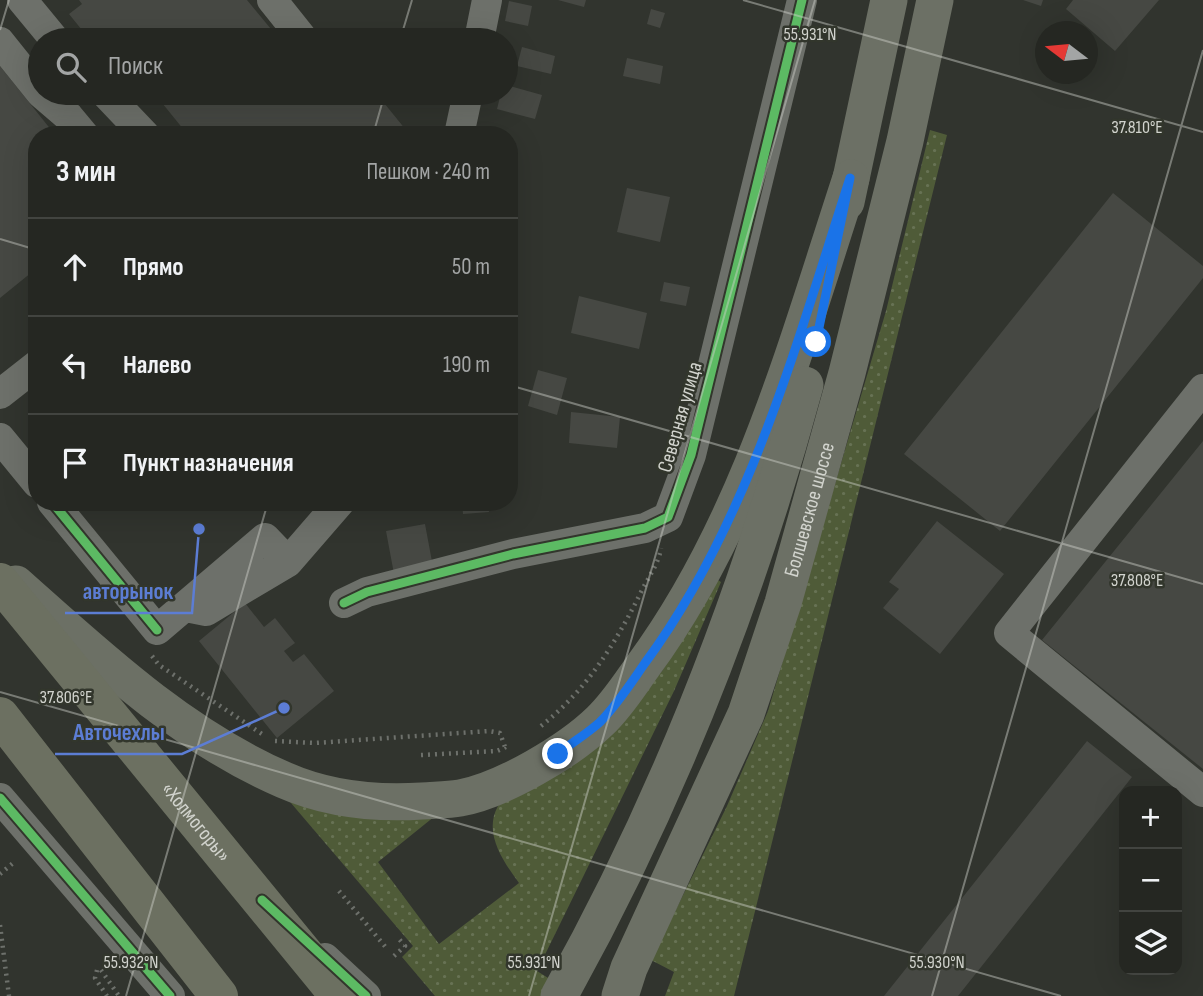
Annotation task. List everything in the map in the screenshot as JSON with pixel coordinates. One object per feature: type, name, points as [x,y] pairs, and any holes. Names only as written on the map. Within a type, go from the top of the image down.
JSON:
[{"type":"highway","name":"«Холмогоры»","points":[[0,582],[339,996]]},
{"type":"highway","points":[[0,716],[219,996]]},
{"type":"main road","points":[[563,990],[620,881],[680,752],[733,616],[779,478],[816,342],[889,0]]},
{"type":"main road","name":"Болшевское шоссе","points":[[620,996],[629,968],[747,714],[783,603],[847,373],[905,141],[935,0]]},
{"type":"main road","points":[[0,569],[119,675],[186,724],[284,780],[316,792],[366,801],[412,802],[462,798],[519,776],[558,754],[600,721],[662,641],[700,578],[733,511],[783,383],[850,178]]},
{"type":"street","points":[[22,0],[45,28]]},
{"type":"street","points":[[272,0],[294,28]]},
{"type":"street","points":[[481,28],[487,0]]},
{"type":"street","name":"Северная улица","points":[[668,517],[691,455],[802,0]]},
{"type":"street","points":[[0,42],[28,76]]},
{"type":"street","points":[[56,105],[76,126]]},
{"type":"street","points":[[116,105],[136,126]]},
{"type":"street","points":[[461,126],[465,105]]},
{"type":"street","points":[[0,394],[28,372]]},
{"type":"street","points":[[1203,389],[1009,633],[1203,792]]},
{"type":"street","points":[[0,438],[28,472]]},
{"type":"street","points":[[59,511],[154,642],[184,607],[265,538],[288,562],[332,511]]},
{"type":"street","points":[[344,603],[367,592],[513,555],[645,528],[668,517]]},
{"type":"street","points":[[0,798],[138,962],[170,996]]},
{"type":"street","points":[[262,900],[366,996]]},
{"type":"street","points":[[138,962],[161,996]]},
{"type":"path","points":[[532,733],[570,704],[600,666],[660,553],[668,517]]},
{"type":"path","points":[[154,642],[159,665],[274,741],[315,743],[489,731],[500,733],[505,747]]},
{"type":"path","points":[[496,741],[503,740]]},
{"type":"path","points":[[421,755],[497,751],[514,744]]},
{"type":"path","points":[[0,874],[13,863]]},
{"type":"path","points":[[338,891],[388,950]]},
{"type":"path","points":[[0,925],[9,996]]},
{"type":"path","points":[[394,957],[405,946],[399,939]]},
{"type":"path","points":[[107,996],[95,978],[99,970],[119,996]]},
{"type":"green space","points":[[930,130],[947,135],[734,996],[665,996],[674,972],[651,960],[727,806],[768,711],[886,311]]},
{"type":"green space","points":[[716,579],[721,582],[674,691],[537,971],[577,996],[435,996],[402,957],[413,946],[285,796],[435,816],[378,862],[439,944],[519,883],[501,856],[494,836],[494,816],[498,806],[635,703],[662,671]]},
{"type":"building","points":[[79,0],[247,0],[270,28],[80,28],[69,14],[82,4]]},
{"type":"building","points":[[558,0],[586,0],[584,7]]},
{"type":"building","points":[[1023,0],[1043,0],[1041,6]]},
{"type":"building","points":[[1073,0],[1159,0],[1115,51],[1098,36],[1098,21],[1080,21],[1066,9]]},
{"type":"building","points":[[509,1],[532,6],[528,26],[505,21]]},
{"type":"building","points":[[651,9],[665,13],[660,28],[647,24]]},
{"type":"building","points":[[522,47],[555,56],[551,74],[518,66]]},
{"type":"building","points":[[627,58],[663,66],[660,84],[623,76]]},
{"type":"building","points":[[0,66],[28,101],[28,105],[31,105],[48,126],[28,126],[28,275],[0,298]]},
{"type":"building","points":[[518,88],[542,95],[535,119],[497,109],[498,105],[518,105]]},
{"type":"building","points":[[164,105],[386,105],[403,126],[181,126]]},
{"type":"building","points":[[627,188],[670,197],[660,242],[617,232]]},
{"type":"building","points":[[1113,193],[1203,266],[1203,278],[1000,531],[904,454]]},
{"type":"building","points":[[664,282],[690,287],[686,306],[660,301]]},
{"type":"building","points":[[579,296],[647,313],[639,349],[571,333]]},
{"type":"building","points":[[538,370],[567,378],[557,415],[528,406]]},
{"type":"building","points":[[571,412],[620,417],[617,448],[569,443]]},
{"type":"building","points":[[1203,441],[1203,769],[1042,640]]},
{"type":"building","points":[[463,511],[489,512],[463,514]]},
{"type":"building","points":[[937,521],[1004,574],[940,654],[883,608],[899,589],[889,582]]},
{"type":"building","points":[[425,524],[433,567],[394,574],[386,531]]},
{"type":"building","points":[[245,603],[264,627],[275,618],[295,643],[284,651],[293,662],[304,654],[334,691],[277,738],[199,641]]},
{"type":"building","points":[[1087,741],[1132,777],[1125,786],[1119,786],[1119,793],[958,996],[884,996]]},
{"type":"cycle path","points":[[344,603],[367,592],[513,554],[645,528],[668,517],[691,455],[802,0]]},
{"type":"cycle path","points":[[59,511],[157,630]]},
{"type":"cycle path","points":[[0,798],[170,996]]},
{"type":"cycle path","points":[[262,900],[366,996]]},
{"type":"place","name":"авторынок","points":[[199,529]]},
{"type":"place","name":"Авточехлы","points":[[284,708]]},
{"type":"route","points":[[558,754],[600,721],[625,691],[662,641],[700,578],[733,511],[783,383],[850,178],[816,342]]}]
